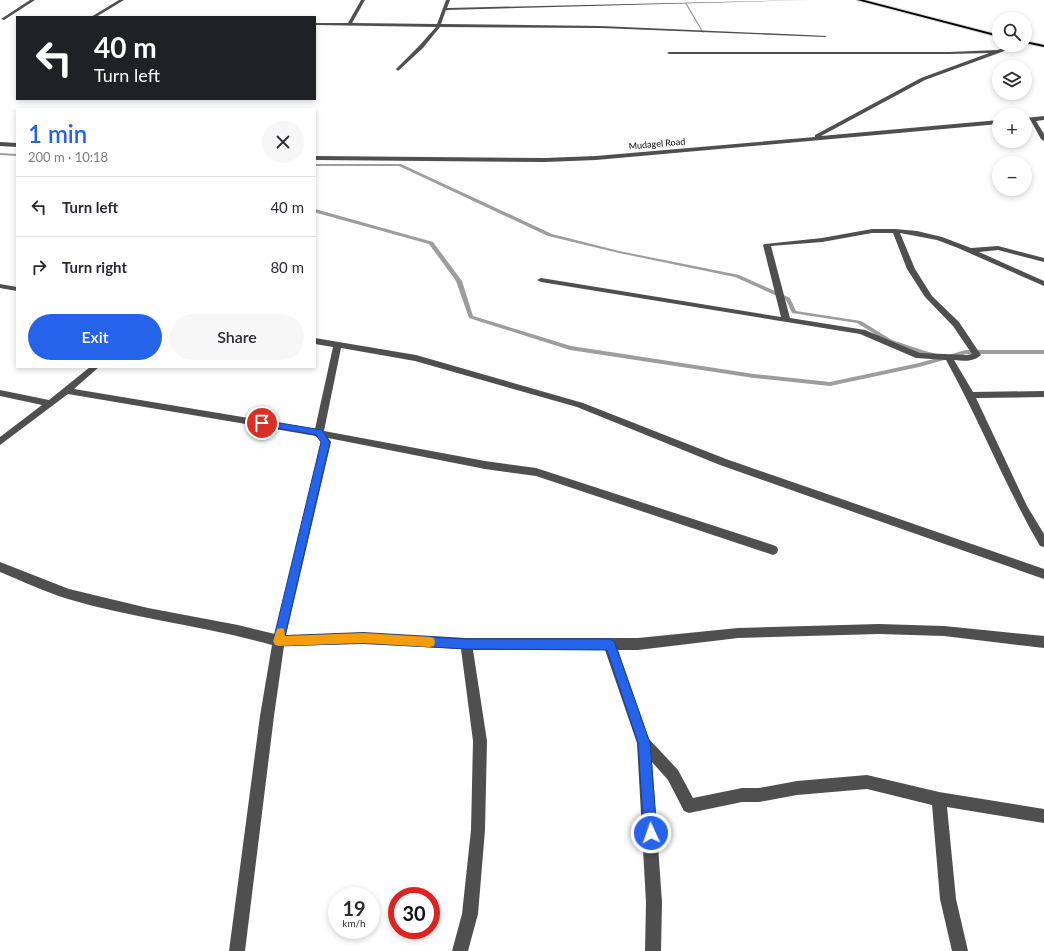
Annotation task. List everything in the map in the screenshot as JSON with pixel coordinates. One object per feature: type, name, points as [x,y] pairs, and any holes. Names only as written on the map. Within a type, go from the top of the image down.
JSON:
[{"type":"main road","points":[[859,0],[992,34]]},
{"type":"main road","points":[[872,0],[992,29]]},
{"type":"main road","points":[[1032,41],[1044,41]]},
{"type":"main road","points":[[1032,43],[1044,46]]},
{"type":"street","points":[[1,19],[33,0]]},
{"type":"street","points":[[95,16],[122,0]]},
{"type":"street","points":[[349,25],[363,0]]},
{"type":"street","points":[[398,70],[421,47],[439,25],[448,0]]},
{"type":"street","points":[[445,9],[807,0]]},
{"type":"street","points":[[1,19],[16,19]]},
{"type":"street","points":[[316,24],[601,27],[825,36]]},
{"type":"street","points":[[669,53],[948,53],[992,51]]},
{"type":"street","points":[[814,138],[924,79],[992,52]]},
{"type":"street","points":[[1044,118],[1032,119],[1044,139]]},
{"type":"street","name":"Mudagel Road","points":[[316,158],[581,159],[992,123]]},
{"type":"street","points":[[0,144],[16,145]]},
{"type":"street","points":[[786,319],[767,245],[816,241],[872,231],[918,233],[957,244],[1044,284]]},
{"type":"street","points":[[541,280],[862,332],[919,356],[968,358],[977,355],[956,324],[929,296],[911,269],[896,231]]},
{"type":"street","points":[[971,250],[998,248],[1044,260]]},
{"type":"street","points":[[0,286],[16,289]]},
{"type":"street","points":[[316,341],[337,346],[416,358],[580,405],[723,462],[1044,574]]},
{"type":"street","points":[[318,433],[337,346]]},
{"type":"street","points":[[949,358],[970,395],[1023,508],[1044,543]]},
{"type":"street","points":[[0,442],[49,403],[67,391],[94,368]]},
{"type":"street","points":[[67,391],[318,433],[485,465],[536,472],[772,550]]},
{"type":"street","points":[[0,393],[49,403]]},
{"type":"street","points":[[970,395],[1044,394]]},
{"type":"street","points":[[237,951],[267,716],[279,641],[326,442],[318,433]]},
{"type":"street","points":[[0,567],[68,594],[148,613],[238,630],[279,641],[363,638],[466,644],[638,644],[738,633],[878,629],[944,631],[1044,642]]},
{"type":"street","points":[[460,951],[470,914],[478,830],[480,749],[466,644]]},
{"type":"street","points":[[610,644],[644,743],[653,886],[653,951]]},
{"type":"street","points":[[644,743],[673,775],[689,806],[742,795],[759,795],[797,788],[867,782],[939,799],[1044,816]]},
{"type":"street","points":[[939,799],[948,900],[960,951]]},
{"type":"waterway","points":[[686,4],[703,32]]},
{"type":"waterway","points":[[0,154],[16,155]]},
{"type":"waterway","points":[[316,165],[400,165],[550,235],[619,252],[737,276],[788,299],[794,312],[859,322],[890,341],[924,353],[935,355]]},
{"type":"waterway","points":[[316,210],[431,243],[459,281],[471,317],[570,348],[754,376],[830,384],[919,365],[966,352],[1044,352]]},
{"type":"slow traffic","points":[[281,633],[279,641],[363,638],[430,642]]},
{"type":"route","points":[[262,423],[318,433],[326,442],[279,641],[363,638],[466,644],[610,644],[644,743],[651,833]]}]
